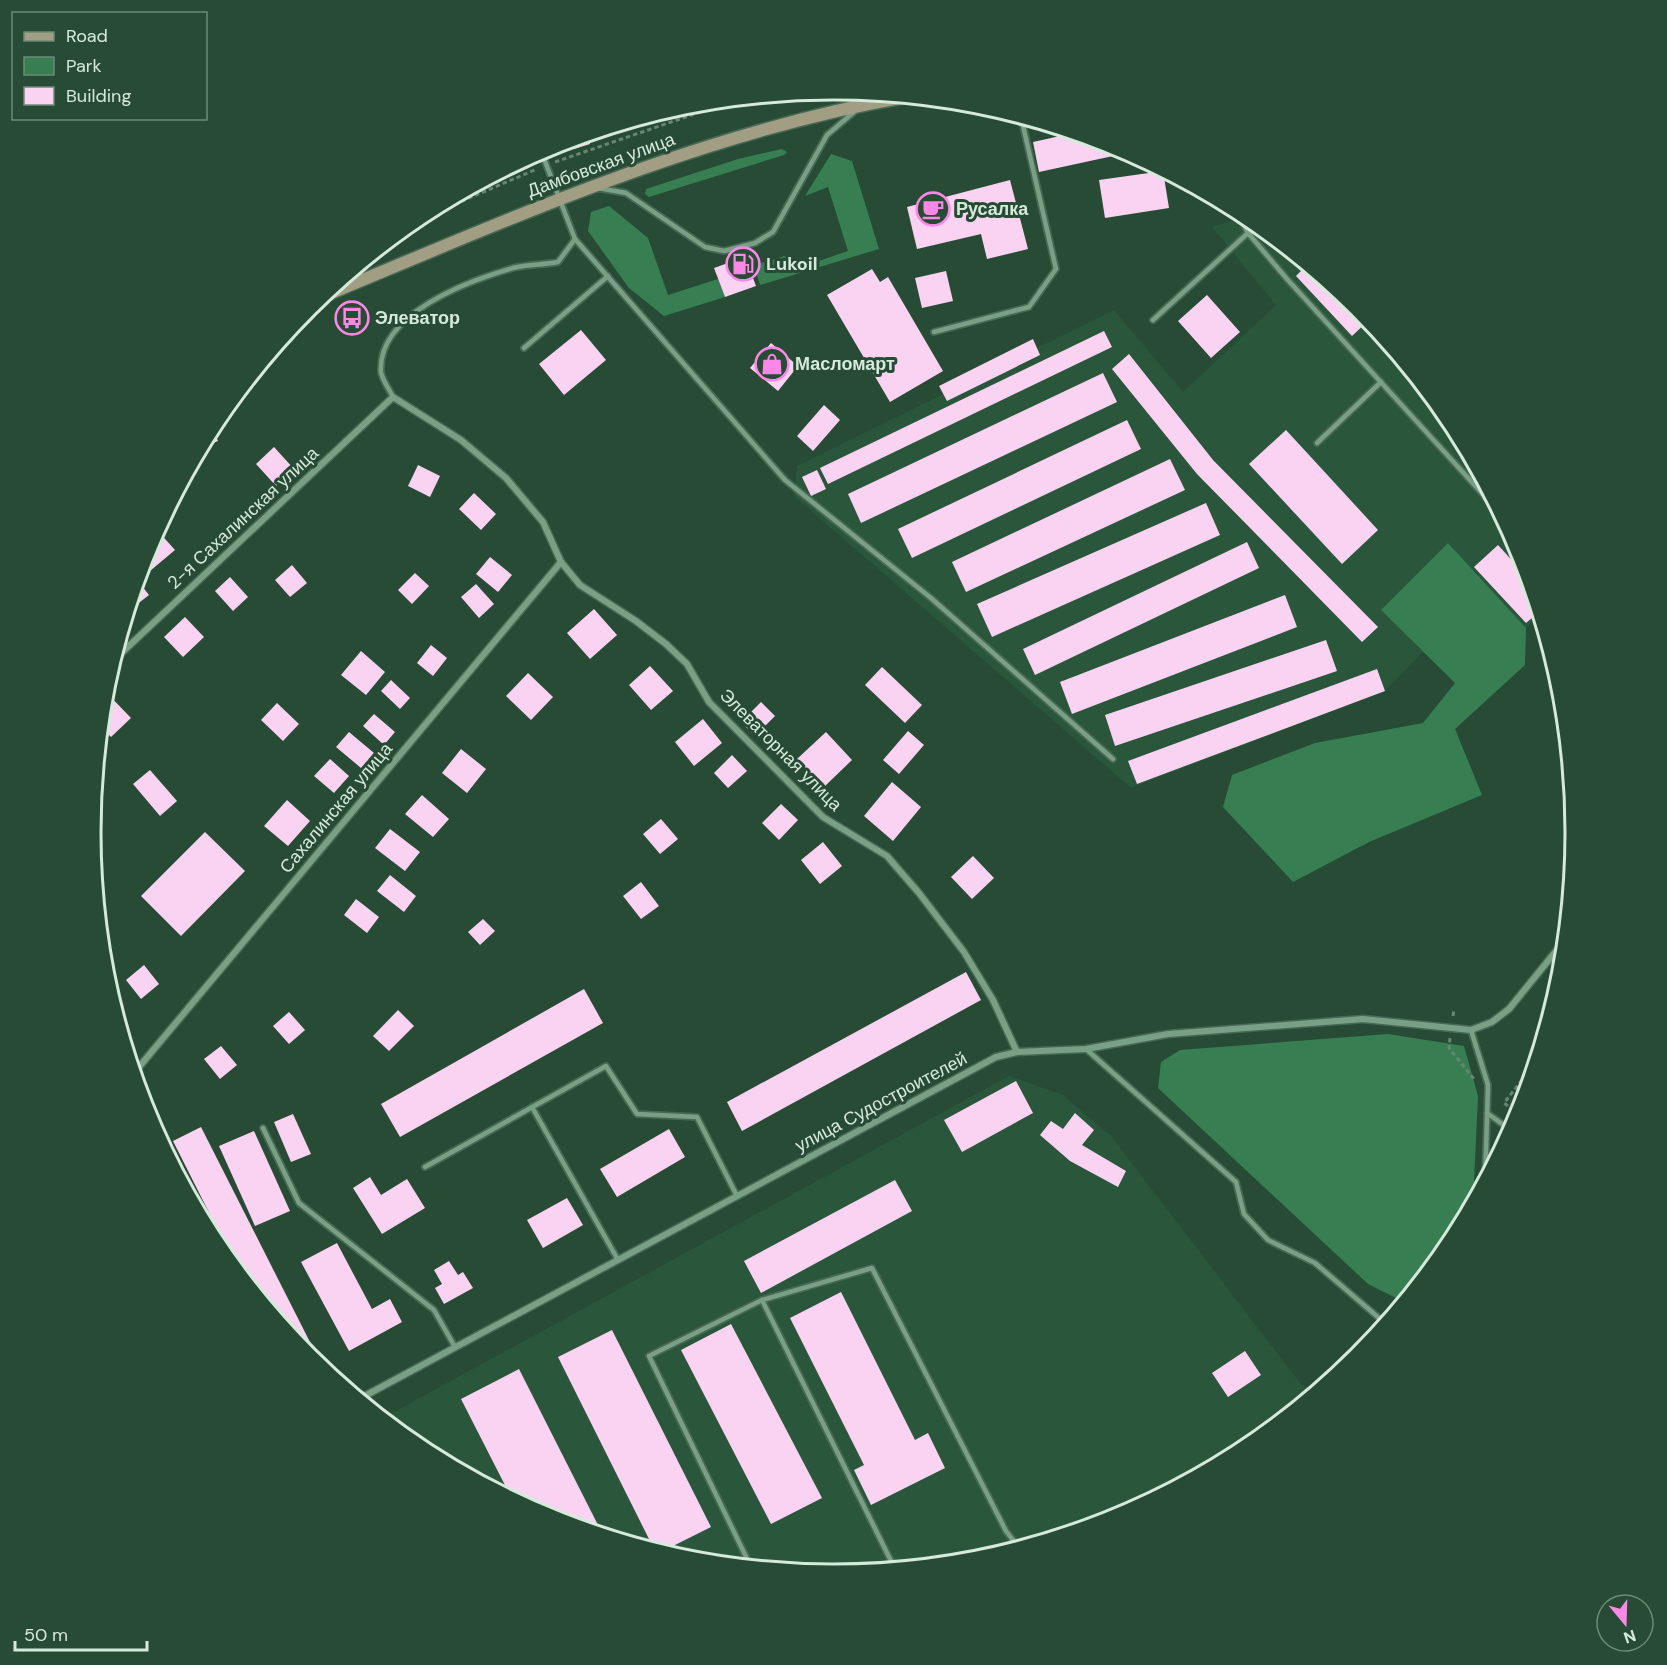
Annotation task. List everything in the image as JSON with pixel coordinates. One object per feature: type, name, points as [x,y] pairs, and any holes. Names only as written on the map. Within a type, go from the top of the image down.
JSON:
[{"type":"main road","name":"Дамбовская улица","points":[[346,287],[590,186],[710,145],[856,101]]},
{"type":"street","name":"Элеваторная улица","points":[[393,397],[461,440],[506,478],[543,522],[561,562],[580,585],[636,621],[673,650],[687,664],[709,702],[823,818],[887,856],[919,892],[964,952],[993,1000],[1017,1052]]},
{"type":"street","name":"2-я Сахалинская улица","points":[[124,650],[393,397]]},
{"type":"street","name":"Сахалинская улица","points":[[140,1066],[561,562]]},
{"type":"street","points":[[1471,1030],[1492,1022],[1509,1009],[1555,952]]},
{"type":"street","name":"улица Судостроителей","points":[[366,1395],[996,1057],[1017,1052],[1086,1049],[1168,1034],[1363,1019],[1471,1030]]},
{"type":"lane","points":[[590,186],[626,193],[705,247],[724,251],[754,243],[773,232],[827,135],[860,101]]},
{"type":"lane","points":[[934,332],[1029,308],[1056,269],[1023,125]]},
{"type":"lane","points":[[544,160],[575,239],[785,480],[931,597],[1113,759]]},
{"type":"lane","points":[[1246,228],[1480,491]]},
{"type":"lane","points":[[1154,320],[1251,232]]},
{"type":"lane","points":[[393,397],[381,374],[385,347],[406,320],[433,298],[473,282],[515,267],[558,262],[575,239]]},
{"type":"lane","points":[[524,348],[608,276]]},
{"type":"lane","points":[[1317,442],[1381,382]]},
{"type":"lane","points":[[1471,1030],[1488,1085],[1486,1164]]},
{"type":"lane","points":[[1086,1049],[1236,1182],[1244,1214],[1268,1240],[1315,1263],[1380,1319]]},
{"type":"lane","points":[[425,1167],[606,1066],[637,1114],[696,1117],[737,1196]]},
{"type":"lane","points":[[532,1107],[618,1260]]},
{"type":"lane","points":[[1487,1113],[1504,1125]]},
{"type":"lane","points":[[263,1128],[299,1203],[434,1310],[455,1347]]},
{"type":"lane","points":[[747,1559],[649,1356],[762,1300],[872,1268],[1006,1531],[1014,1542]]},
{"type":"lane","points":[[762,1300],[891,1562]]},
{"type":"path","points":[[468,198],[546,165],[686,116]]},
{"type":"path","points":[[1454,1009],[1449,1048],[1480,1087],[1479,1102],[1504,1103],[1512,1109]]},
{"type":"path","points":[[1504,1103],[1523,1079]]},
{"type":"shaded area","points":[[1234,220],[1240,224],[1316,282],[1384,350],[1442,426],[1467,467],[1510,552],[1534,621],[1526,628],[1448,543],[1381,610],[1423,652],[1385,691],[1131,788],[794,496],[797,466],[1114,310],[1183,392],[1276,305],[1212,227]]},
{"type":"shaded area","points":[[1009,1076],[1063,1095],[1111,1136],[1300,1383],[1309,1389],[1240,1441],[1157,1489],[1114,1509],[1023,1540],[929,1558],[881,1563],[786,1563],[738,1558],[644,1540],[553,1509],[510,1489],[467,1466],[390,1414]]},
{"type":"green space","points":[[782,149],[787,152],[784,155],[649,197],[645,194],[646,189],[738,159]]},
{"type":"green space","points":[[831,154],[852,161],[879,249],[760,285],[754,265],[785,256],[792,270],[848,251],[828,187],[805,196]]},
{"type":"green space","points":[[609,206],[648,238],[668,295],[718,279],[725,297],[664,316],[629,288],[588,231],[591,212]]},
{"type":"green space","points":[[1448,543],[1526,628],[1525,665],[1455,729],[1482,795],[1369,842],[1293,882],[1223,807],[1232,775],[1315,743],[1423,723],[1455,683],[1381,610]]},
{"type":"green space","points":[[1388,1034],[1464,1046],[1478,1096],[1474,1186],[1442,1239],[1397,1299],[1368,1284],[1158,1088],[1161,1062],[1180,1050]]},
{"type":"building","points":[[1060,136],[1113,156],[1039,172],[1033,142]]},
{"type":"building","points":[[589,142],[590,144],[574,148]]},
{"type":"building","points":[[1150,173],[1164,180],[1169,208],[1105,218],[1099,180]]},
{"type":"building","points":[[1010,180],[1028,249],[987,259],[981,234],[917,249],[907,207]]},
{"type":"building","points":[[745,257],[756,286],[725,297],[714,268]]},
{"type":"building","points":[[872,269],[880,282],[888,277],[943,371],[890,402],[827,295]]},
{"type":"building","points":[[1302,270],[1362,327],[1352,336],[1296,276]]},
{"type":"building","points":[[946,271],[953,301],[922,308],[915,278]]},
{"type":"building","points":[[1207,295],[1240,332],[1211,358],[1178,321]]},
{"type":"building","points":[[581,330],[606,360],[564,395],[539,364]]},
{"type":"building","points":[[1104,331],[1112,347],[828,484],[820,468]]},
{"type":"building","points":[[1033,339],[1040,355],[947,401],[939,386]]},
{"type":"building","points":[[771,343],[798,366],[778,391],[750,368]]},
{"type":"building","points":[[1129,354],[1213,460],[1378,627],[1362,642],[1197,474],[1112,369]]},
{"type":"building","points":[[1103,373],[1117,402],[861,523],[848,494]]},
{"type":"building","points":[[824,405],[840,420],[813,451],[797,436]]},
{"type":"building","points":[[1127,420],[1141,449],[912,558],[898,529]]},
{"type":"building","points":[[1286,430],[1378,530],[1342,564],[1249,464]]},
{"type":"building","points":[[274,447],[294,469],[276,486],[256,464]]},
{"type":"building","points":[[1170,459],[1185,490],[966,592],[952,562]]},
{"type":"building","points":[[418,465],[440,476],[430,497],[408,486]]},
{"type":"building","points":[[817,470],[826,489],[811,496],[802,477]]},
{"type":"building","points":[[474,493],[496,514],[481,530],[459,509]]},
{"type":"building","points":[[1206,503],[1220,535],[992,637],[977,604]]},
{"type":"building","points":[[164,537],[175,550],[150,571],[157,552]]},
{"type":"building","points":[[1247,542],[1259,568],[1035,675],[1023,649]]},
{"type":"building","points":[[1498,545],[1514,563],[1533,617],[1526,623],[1474,567]]},
{"type":"building","points":[[490,557],[512,575],[498,592],[476,574]]},
{"type":"building","points":[[292,565],[307,583],[290,597],[275,580]]},
{"type":"building","points":[[415,573],[429,586],[412,604],[398,590]]},
{"type":"building","points":[[230,577],[248,597],[233,611],[215,591]]},
{"type":"building","points":[[476,584],[494,604],[479,618],[461,597]]},
{"type":"building","points":[[143,588],[149,595],[138,604]]},
{"type":"building","points":[[1285,595],[1297,627],[1072,714],[1060,682]]},
{"type":"building","points":[[594,609],[617,635],[590,659],[567,633]]},
{"type":"building","points":[[185,617],[204,637],[183,657],[164,637]]},
{"type":"building","points":[[1326,640],[1337,671],[1115,746],[1105,715]]},
{"type":"building","points":[[431,645],[447,658],[433,676],[417,663]]},
{"type":"building","points":[[361,651],[385,672],[366,695],[341,675]]},
{"type":"building","points":[[650,666],[673,691],[651,710],[629,685]]},
{"type":"building","points":[[882,667],[922,705],[905,723],[865,685]]},
{"type":"building","points":[[1377,669],[1385,691],[1137,784],[1128,761]]},
{"type":"building","points":[[528,673],[553,697],[531,720],[506,696]]},
{"type":"building","points":[[391,680],[410,698],[400,709],[381,691]]},
{"type":"building","points":[[114,701],[131,718],[111,737],[108,734]]},
{"type":"building","points":[[761,702],[775,716],[755,736],[741,722]]},
{"type":"building","points":[[277,703],[299,724],[283,741],[261,720]]},
{"type":"building","points":[[374,714],[395,732],[384,745],[363,726]]},
{"type":"building","points":[[703,719],[722,743],[694,766],[675,742]]},
{"type":"building","points":[[908,731],[924,745],[899,774],[883,760]]},
{"type":"building","points":[[349,732],[374,753],[361,768],[336,747]]},
{"type":"building","points":[[826,732],[852,760],[824,787],[797,759]]},
{"type":"building","points":[[461,749],[486,769],[467,793],[442,773]]},
{"type":"building","points":[[732,755],[747,771],[728,788],[714,773]]},
{"type":"building","points":[[330,759],[349,776],[334,793],[314,776]]},
{"type":"building","points":[[150,770],[177,801],[160,816],[133,784]]},
{"type":"building","points":[[892,782],[921,807],[893,841],[864,816]]},
{"type":"building","points":[[422,795],[449,819],[433,837],[405,814]]},
{"type":"building","points":[[287,800],[310,821],[288,846],[264,826]]},
{"type":"building","points":[[781,804],[798,820],[779,840],[762,823]]},
{"type":"building","points":[[661,819],[678,839],[660,854],[643,834]]},
{"type":"building","points":[[390,829],[420,852],[405,871],[375,848]]},
{"type":"building","points":[[205,832],[245,871],[181,936],[141,896]]},
{"type":"building","points":[[823,842],[842,866],[820,884],[801,860]]},
{"type":"building","points":[[973,856],[994,878],[972,899],[951,877]]},
{"type":"building","points":[[390,875],[416,896],[404,912],[377,891]]},
{"type":"building","points":[[641,882],[659,906],[641,919],[623,896]]},
{"type":"building","points":[[356,899],[379,917],[367,933],[344,915]]},
{"type":"building","points":[[483,919],[495,931],[480,945],[468,932]]},
{"type":"building","points":[[144,965],[159,984],[141,999],[126,980]]},
{"type":"building","points":[[966,972],[981,1000],[742,1131],[727,1102]]},
{"type":"building","points":[[584,989],[603,1023],[400,1137],[381,1104]]},
{"type":"building","points":[[398,1010],[414,1026],[389,1051],[373,1036]]},
{"type":"building","points":[[289,1012],[305,1030],[289,1044],[273,1026]]},
{"type":"building","points":[[221,1046],[237,1065],[220,1079],[204,1059]]},
{"type":"building","points":[[1016,1081],[1033,1113],[962,1152],[944,1120]]},
{"type":"building","points":[[1075,1113],[1094,1130],[1082,1145],[1126,1171],[1118,1187],[1070,1161],[1040,1135],[1051,1121],[1063,1129]]},
{"type":"building","points":[[293,1114],[311,1154],[291,1162],[274,1122]]},
{"type":"building","points":[[201,1127],[312,1345],[283,1315],[225,1239],[173,1141]]},
{"type":"building","points":[[669,1129],[685,1157],[617,1197],[600,1169]]},
{"type":"building","points":[[254,1131],[290,1211],[255,1226],[219,1146]]},
{"type":"building","points":[[370,1177],[381,1195],[407,1179],[425,1208],[382,1234],[353,1188]]},
{"type":"building","points":[[895,1180],[912,1211],[761,1293],[744,1261]]},
{"type":"building","points":[[567,1198],[583,1225],[543,1248],[527,1220]]},
{"type":"building","points":[[337,1243],[372,1309],[390,1299],[402,1322],[349,1351],[301,1262]]},
{"type":"building","points":[[449,1261],[458,1275],[463,1272],[473,1288],[444,1304],[435,1288],[442,1284],[434,1270]]},
{"type":"building","points":[[841,1292],[915,1440],[928,1433],[945,1468],[871,1505],[854,1470],[864,1465],[790,1318]]},
{"type":"building","points":[[731,1324],[822,1498],[771,1524],[681,1350]]},
{"type":"building","points":[[612,1330],[711,1527],[673,1546],[650,1541],[558,1357]]},
{"type":"building","points":[[1245,1351],[1261,1375],[1228,1397],[1212,1373]]},
{"type":"building","points":[[519,1369],[599,1526],[553,1509],[506,1487],[461,1399]]},
{"type":"place","name":"Русалка","points":[[933,209]]},
{"type":"place","name":"Lukoil","points":[[743,264]]},
{"type":"place","name":"Элеватор","points":[[352,318]]},
{"type":"place","name":"Масломарт","points":[[772,364]]}]
